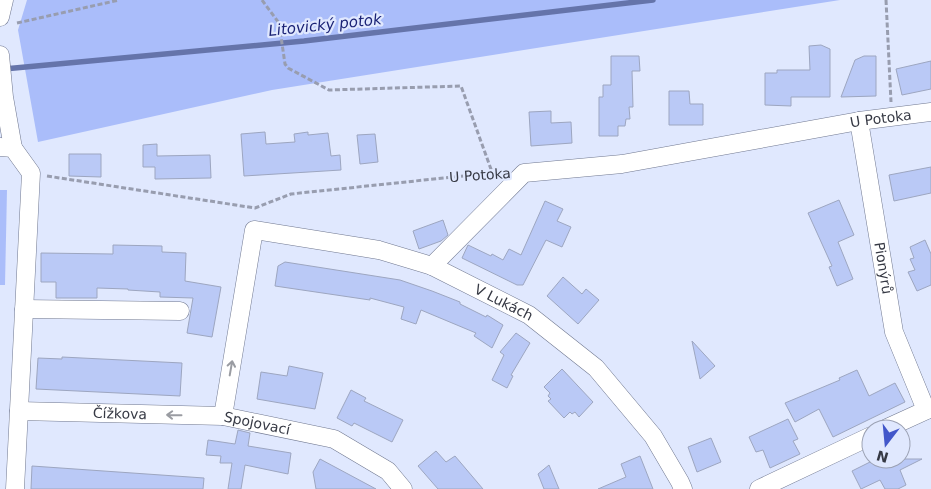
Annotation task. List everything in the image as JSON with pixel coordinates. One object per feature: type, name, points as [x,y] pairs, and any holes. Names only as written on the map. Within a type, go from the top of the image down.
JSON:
[{"type":"street","points":[[4,0],[5,21]]},
{"type":"street","points":[[0,55],[6,147],[31,173],[15,489]]},
{"type":"street","name":"U Potoka","points":[[524,173],[622,164],[859,121],[931,112]]},
{"type":"street","name":"Pionýrů","points":[[859,121],[894,332],[929,409]]},
{"type":"street","points":[[432,266],[524,173]]},
{"type":"street","name":"V Lukách","points":[[254,230],[379,250],[432,266],[529,315],[596,368],[653,436],[683,489]]},
{"type":"street","name":"Spojovací","points":[[254,230],[223,416],[334,439],[388,471],[403,489]]},
{"type":"street","points":[[24,309],[180,311]]},
{"type":"street","points":[[908,419],[929,409]]},
{"type":"street","name":"Čížkova","points":[[19,411],[223,416]]},
{"type":"street","points":[[759,489],[861,441]]},
{"type":"path","points":[[5,21],[119,0]]},
{"type":"path","points":[[262,0],[279,23],[285,64],[288,68],[329,90],[462,86],[492,172]]},
{"type":"path","points":[[886,0],[891,117]]},
{"type":"path","name":"U Potoka","points":[[31,173],[255,208],[291,194],[492,172],[524,173]]},
{"type":"shaded area","points":[[27,0],[840,0],[272,90],[38,142],[18,30]]},
{"type":"shaded area","points":[[0,190],[7,190],[5,285],[0,285]]},
{"type":"building","points":[[821,45],[830,49],[830,97],[791,97],[791,106],[765,105],[765,73],[777,73],[777,70],[810,70],[809,46]]},
{"type":"building","points":[[611,56],[639,56],[640,71],[632,71],[633,107],[629,107],[630,119],[626,119],[625,126],[618,126],[618,136],[599,136],[599,97],[603,97],[603,85],[611,85]]},
{"type":"building","points":[[864,56],[876,56],[876,96],[841,97],[855,60]]},
{"type":"building","points":[[931,61],[931,89],[902,95],[896,69]]},
{"type":"building","points":[[669,91],[689,91],[690,104],[703,104],[703,125],[669,125]]},
{"type":"building","points":[[551,111],[551,123],[571,122],[572,143],[531,146],[529,112]]},
{"type":"building","points":[[265,132],[266,144],[295,142],[294,134],[308,132],[308,135],[328,133],[331,156],[340,155],[341,170],[244,176],[241,134]]},
{"type":"building","points":[[375,134],[378,162],[360,164],[357,135]]},
{"type":"building","points":[[157,144],[157,156],[210,155],[211,178],[155,179],[155,167],[143,167],[143,145]]},
{"type":"building","points":[[69,154],[101,154],[101,177],[69,176]]},
{"type":"building","points":[[931,167],[931,193],[894,201],[889,175]]},
{"type":"building","points":[[839,200],[854,235],[838,242],[853,279],[837,286],[829,267],[832,266],[808,213]]},
{"type":"building","points":[[545,201],[563,209],[557,221],[571,227],[562,247],[546,240],[523,285],[517,285],[462,258],[468,245],[503,260],[509,249],[521,255]]},
{"type":"building","points":[[443,220],[448,235],[441,241],[419,249],[413,231]]},
{"type":"building","points":[[925,240],[931,254],[931,285],[917,291],[908,272],[915,270],[910,259],[914,258],[910,247]]},
{"type":"building","points":[[113,245],[162,246],[162,252],[186,253],[185,281],[221,287],[212,337],[187,333],[193,298],[160,297],[160,292],[97,288],[97,298],[56,298],[56,282],[41,282],[41,253],[113,254]]},
{"type":"building","points":[[285,262],[400,280],[460,302],[460,304],[486,317],[487,315],[503,325],[492,348],[474,336],[476,333],[421,310],[416,324],[401,319],[404,307],[370,298],[370,300],[275,286],[278,266]]},
{"type":"building","points":[[563,277],[582,294],[586,289],[599,300],[578,324],[547,296]]},
{"type":"building","points":[[516,333],[530,343],[511,375],[513,376],[507,388],[492,380],[504,355],[500,352]]},
{"type":"building","points":[[692,341],[715,366],[700,379]]},
{"type":"building","points":[[62,357],[182,363],[180,396],[36,389],[38,358],[62,359]]},
{"type":"building","points":[[289,366],[323,373],[315,409],[257,399],[261,372],[287,376]]},
{"type":"building","points":[[562,369],[593,402],[579,417],[575,412],[572,414],[570,412],[564,418],[548,401],[551,399],[548,396],[550,393],[544,387]]},
{"type":"building","points":[[857,370],[869,396],[895,383],[905,402],[870,419],[861,419],[861,423],[833,437],[819,409],[795,422],[785,403],[840,380],[839,378]]},
{"type":"building","points":[[351,390],[366,398],[364,401],[403,420],[392,442],[354,423],[352,426],[337,418]]},
{"type":"building","points":[[788,419],[798,439],[793,441],[800,454],[770,468],[763,450],[756,452],[749,437]]},
{"type":"building","points":[[238,430],[250,433],[248,446],[291,453],[288,474],[245,465],[241,489],[228,489],[232,463],[220,463],[221,456],[206,455],[208,440],[235,444]]},
{"type":"building","points":[[711,438],[721,462],[697,472],[688,447]]},
{"type":"building","points":[[436,451],[446,462],[455,456],[483,489],[438,489],[418,466]]},
{"type":"building","points":[[640,456],[653,489],[598,489],[626,477],[621,464]]},
{"type":"building","points":[[320,459],[376,489],[316,489],[313,472]]},
{"type":"building","points":[[911,459],[922,459],[911,464]]},
{"type":"building","points":[[549,465],[559,489],[544,489],[538,474]]},
{"type":"building","points":[[32,466],[204,478],[203,489],[31,489]]},
{"type":"building","points":[[861,466],[861,469],[902,469],[900,470],[906,485],[898,489],[885,489],[880,480],[861,489],[852,471]]},
{"type":"waterway","name":"Litovický potok","points":[[4,69],[304,41],[653,0]]}]
